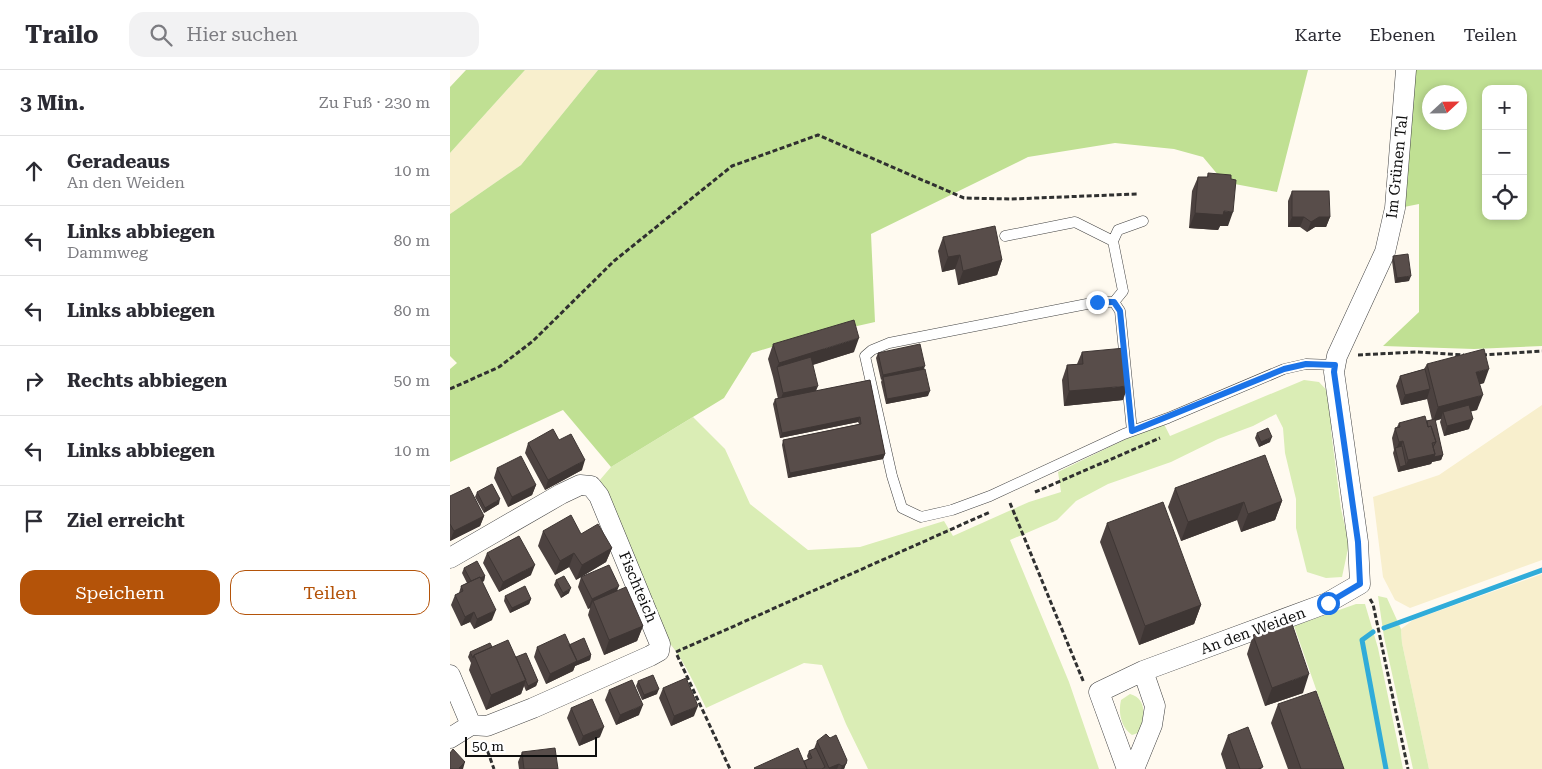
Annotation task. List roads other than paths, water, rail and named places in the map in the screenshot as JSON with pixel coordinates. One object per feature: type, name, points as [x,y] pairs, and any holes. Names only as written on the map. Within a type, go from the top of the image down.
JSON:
[{"type":"street","name":"Im Grünen Tal","points":[[1335,364],[1385,252],[1395,208],[1406,70]]},
{"type":"street","name":"An den Weiden","points":[[1127,769],[1099,692],[1143,671],[1328,603],[1360,584],[1358,542],[1335,364]]},
{"type":"street","name":"Fischteich","points":[[450,558],[561,494],[580,485],[591,486],[599,496],[660,644],[659,651],[650,656],[533,708],[487,726],[471,725],[450,738]]},
{"type":"street","points":[[1134,769],[1152,725],[1155,706],[1143,671]]},
{"type":"street","points":[[450,675],[471,725]]},
{"type":"lane","points":[[1143,221],[1118,230],[1113,241],[1123,290],[1114,302],[1078,305],[889,343],[872,350],[866,356],[892,476],[902,508],[921,517],[952,510],[990,496],[1132,431],[1284,369],[1306,364],[1335,364]]},
{"type":"lane","points":[[1005,236],[1075,222],[1113,241]]},
{"type":"lane","points":[[1114,302],[1120,311],[1132,431]]},
{"type":"waterway","points":[[1384,628],[1542,570]]},
{"type":"waterway","points":[[1373,632],[1362,640],[1386,769]]}]
